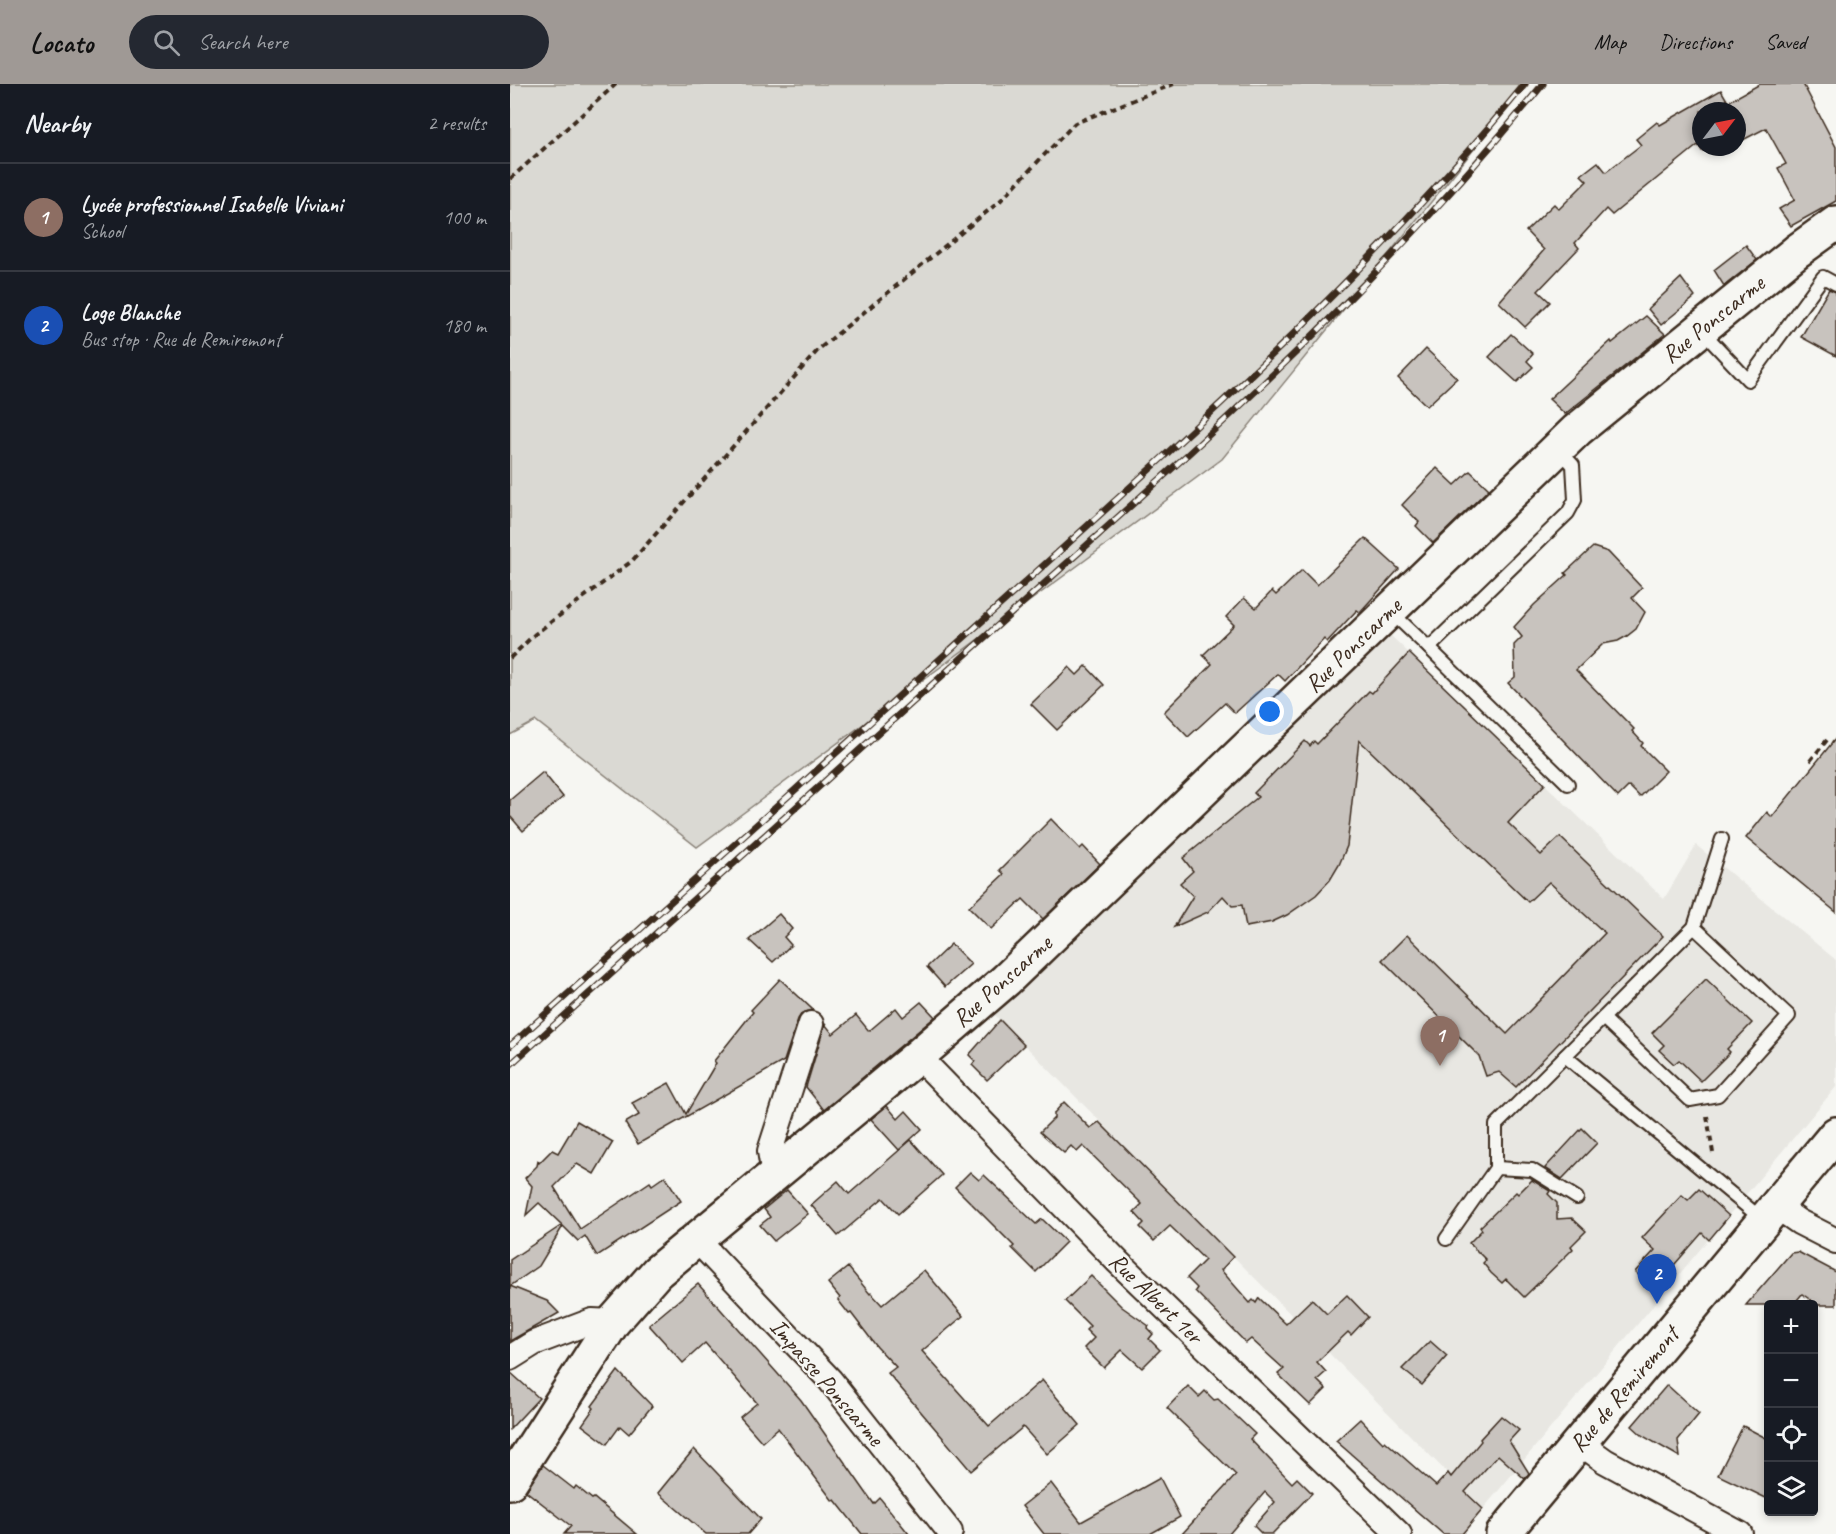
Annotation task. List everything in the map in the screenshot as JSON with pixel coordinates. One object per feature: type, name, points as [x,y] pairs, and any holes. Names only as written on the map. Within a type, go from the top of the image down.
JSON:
[{"type":"street","name":"Rue Ponscarme","points":[[510,1482],[613,1322],[657,1272],[918,1056],[1006,980],[1577,430],[1797,250],[1836,223]]},
{"type":"street","points":[[774,1174],[770,1151],[811,1024]]},
{"type":"street","name":"Rue Albert 1er","points":[[918,1056],[1118,1262],[1399,1534]]},
{"type":"street","name":"Rue de Remiremont","points":[[1503,1534],[1836,1134]]},
{"type":"street","points":[[1770,1214],[1799,1222],[1836,1241]]},
{"type":"street","name":"Impasse Ponscarme","points":[[696,1239],[830,1380],[950,1532]]},
{"type":"street","points":[[510,1358],[534,1343],[592,1321],[613,1322]]},
{"type":"street","points":[[1580,1443],[1605,1461],[1740,1534]]},
{"type":"lane","points":[[1701,329],[1748,380],[1823,277],[1836,284]]},
{"type":"lane","points":[[1429,648],[1568,513],[1575,500],[1573,465],[1557,448]]},
{"type":"lane","points":[[1389,610],[1568,784]]},
{"type":"lane","points":[[1446,1239],[1496,1168],[1496,1125],[1694,927],[1722,839]]},
{"type":"lane","points":[[1603,1018],[1690,1100],[1718,1095],[1789,1016],[1694,927]]},
{"type":"lane","points":[[1565,1056],[1713,1179],[1770,1214]]},
{"type":"lane","points":[[1496,1168],[1532,1170],[1577,1198]]},
{"type":"path","points":[[510,179],[616,84]]},
{"type":"path","points":[[510,658],[535,634],[633,561],[819,349],[1000,201],[1075,123],[1174,84]]},
{"type":"path","points":[[1810,761],[1827,740],[1832,743]]},
{"type":"path","points":[[1705,1097],[1715,1170],[1713,1179]]},
{"type":"shaded area","points":[[510,84],[1527,84],[1222,459],[697,847],[536,721],[510,735]]},
{"type":"shaded area","points":[[1387,632],[1664,899],[1696,845],[1836,960],[1836,1087],[1483,1509],[994,1014]]},
{"type":"building","points":[[1760,84],[1803,84],[1836,147],[1836,201],[1791,226],[1779,209],[1795,200],[1778,168],[1786,164],[1766,128],[1746,138],[1746,102],[1728,102]]},
{"type":"building","points":[[1721,90],[1728,102],[1700,102]]},
{"type":"building","points":[[1692,107],[1692,150],[1612,215],[1606,209],[1575,243],[1579,248],[1538,291],[1550,302],[1525,327],[1499,302],[1544,250],[1526,231],[1554,204],[1559,209],[1587,181],[1581,175],[1598,162],[1606,172],[1641,145],[1636,139],[1657,122],[1660,125]]},
{"type":"building","points":[[1746,245],[1757,260],[1724,286],[1714,270]]},
{"type":"building","points":[[1681,278],[1695,297],[1661,325],[1648,309]]},
{"type":"building","points":[[1829,289],[1836,292],[1836,356],[1801,337]]},
{"type":"building","points":[[1646,316],[1665,334],[1565,414],[1549,399],[1611,341],[1612,343]]},
{"type":"building","points":[[1511,334],[1533,354],[1527,361],[1533,367],[1517,382],[1489,357]]},
{"type":"building","points":[[1426,349],[1457,378],[1427,406],[1398,378]]},
{"type":"building","points":[[1437,468],[1455,485],[1470,471],[1489,489],[1433,543],[1416,526],[1419,522],[1402,505]]},
{"type":"building","points":[[1365,538],[1399,569],[1360,612],[1357,610],[1327,642],[1324,639],[1285,681],[1278,674],[1235,713],[1225,703],[1188,737],[1164,712],[1212,664],[1203,655],[1234,625],[1226,617],[1244,598],[1256,608],[1272,591],[1276,595],[1302,570],[1317,585]]},
{"type":"building","points":[[1593,547],[1608,552],[1642,588],[1632,598],[1645,612],[1636,629],[1618,641],[1603,644],[1576,670],[1634,729],[1632,731],[1643,743],[1641,746],[1666,771],[1640,797],[1629,786],[1618,797],[1508,683],[1515,677],[1514,645],[1522,637],[1514,627]]},
{"type":"building","points":[[1409,653],[1545,784],[1508,823],[1541,855],[1560,837],[1663,936],[1516,1087],[1499,1072],[1486,1076],[1479,1056],[1382,960],[1407,935],[1507,1034],[1605,933],[1549,882],[1528,902],[1359,740],[1347,846],[1330,880],[1316,895],[1287,915],[1272,922],[1246,927],[1242,905],[1232,906],[1223,896],[1208,912],[1174,927],[1193,896],[1180,883],[1193,871],[1183,858],[1258,797],[1254,793],[1305,741],[1310,746],[1314,741],[1317,744],[1369,691],[1372,693]]},
{"type":"building","points":[[1086,666],[1104,685],[1057,730],[1031,704],[1069,667],[1077,675]]},
{"type":"building","points":[[1836,738],[1836,912],[1746,838],[1767,812],[1772,817]]},
{"type":"building","points":[[543,772],[563,797],[523,831],[510,816],[510,800]]},
{"type":"building","points":[[1051,819],[1080,849],[1083,846],[1100,864],[1043,919],[1023,899],[991,929],[969,907],[1004,874],[1000,870]]},
{"type":"building","points":[[779,914],[792,929],[784,937],[791,945],[773,962],[749,940]]},
{"type":"building","points":[[951,944],[971,964],[945,987],[927,967]]},
{"type":"building","points":[[780,979],[813,1010],[802,1013],[798,1019],[784,1061],[638,1144],[625,1123],[639,1115],[632,1103],[669,1083],[686,1114],[716,1063],[714,1061],[753,1012],[751,1010]]},
{"type":"building","points":[[1706,979],[1752,1023],[1727,1049],[1730,1052],[1701,1081],[1679,1060],[1674,1064],[1659,1050],[1664,1045],[1652,1033]]},
{"type":"building","points":[[921,1002],[935,1017],[824,1110],[806,1087],[825,1024],[833,1034],[856,1015],[869,1031],[896,1008],[903,1017]]},
{"type":"building","points":[[1000,1020],[1024,1045],[987,1080],[972,1065],[975,1061],[969,1055]]},
{"type":"building","points":[[1064,1102],[1090,1128],[1099,1122],[1233,1257],[1221,1270],[1250,1303],[1253,1300],[1256,1303],[1259,1298],[1286,1324],[1312,1299],[1327,1314],[1347,1295],[1368,1317],[1351,1335],[1348,1332],[1317,1362],[1326,1372],[1317,1380],[1326,1389],[1310,1405],[1278,1374],[1284,1369],[1251,1339],[1246,1343],[1195,1291],[1197,1288],[1187,1278],[1205,1260],[1170,1226],[1154,1241],[1140,1227],[1144,1223],[1134,1212],[1142,1204],[1083,1146],[1077,1152],[1071,1146],[1064,1153],[1040,1132],[1054,1118],[1054,1113]]},
{"type":"building","points":[[887,1106],[898,1119],[906,1111],[922,1129],[899,1150],[871,1119]]},
{"type":"building","points":[[577,1121],[613,1142],[594,1174],[577,1164],[554,1187],[580,1229],[650,1182],[652,1185],[665,1176],[681,1201],[597,1256],[585,1236],[578,1241],[563,1226],[539,1266],[510,1286],[510,1260],[562,1225],[539,1203],[526,1215],[532,1186],[525,1178],[537,1166],[538,1161],[539,1163],[552,1150],[558,1153]]},
{"type":"building","points":[[1582,1128],[1597,1143],[1562,1179],[1545,1168]]},
{"type":"building","points":[[911,1140],[942,1175],[898,1214],[883,1198],[838,1236],[811,1205],[838,1181],[849,1194]]},
{"type":"building","points":[[970,1172],[979,1180],[984,1175],[1036,1224],[1042,1219],[1066,1242],[1036,1272],[1012,1248],[1014,1246],[955,1187]]},
{"type":"building","points":[[1532,1180],[1550,1191],[1548,1194],[1557,1203],[1557,1219],[1572,1218],[1586,1231],[1571,1246],[1573,1249],[1524,1297],[1506,1279],[1502,1283],[1491,1273],[1483,1263],[1486,1260],[1469,1243],[1482,1230],[1480,1227],[1516,1192],[1518,1194]]},
{"type":"building","points":[[1699,1189],[1729,1216],[1709,1240],[1702,1233],[1654,1288],[1635,1272],[1655,1250],[1642,1238],[1682,1195],[1688,1200]]},
{"type":"building","points":[[787,1190],[808,1214],[774,1241],[760,1225],[770,1217],[764,1209]]},
{"type":"building","points":[[1798,1252],[1836,1272],[1836,1305],[1818,1305],[1818,1300],[1811,1300],[1802,1294],[1797,1300],[1764,1300],[1764,1305],[1746,1305],[1791,1253]]},
{"type":"building","points":[[848,1267],[882,1305],[924,1270],[963,1316],[922,1351],[989,1426],[1042,1380],[1080,1425],[1047,1454],[1023,1427],[971,1471],[888,1373],[896,1367],[838,1300],[840,1298],[828,1283]]},
{"type":"building","points":[[1091,1276],[1122,1307],[1149,1326],[1147,1328],[1153,1334],[1149,1339],[1160,1350],[1142,1368],[1122,1350],[1104,1368],[1084,1348],[1094,1338],[1086,1330],[1090,1326],[1065,1301]]},
{"type":"building","points":[[698,1284],[801,1400],[874,1504],[880,1498],[909,1534],[862,1534],[835,1500],[833,1501],[778,1428],[762,1442],[740,1417],[757,1403],[705,1343],[683,1363],[649,1325]]},
{"type":"building","points":[[510,1286],[547,1301],[559,1313],[510,1341]]},
{"type":"building","points":[[1430,1341],[1447,1356],[1422,1385],[1402,1369]]},
{"type":"building","points":[[618,1371],[652,1406],[629,1434],[620,1426],[607,1444],[582,1425],[594,1408],[592,1406]]},
{"type":"building","points":[[510,1372],[539,1398],[510,1429]]},
{"type":"building","points":[[1667,1385],[1699,1414],[1678,1440],[1680,1457],[1643,1436],[1632,1426]]},
{"type":"building","points":[[1188,1386],[1199,1397],[1205,1391],[1214,1400],[1218,1399],[1255,1434],[1250,1439],[1292,1483],[1297,1478],[1312,1493],[1272,1534],[1262,1534],[1254,1526],[1275,1502],[1265,1492],[1229,1534],[1182,1534],[1236,1475],[1167,1408]]},
{"type":"building","points":[[1501,1416],[1519,1430],[1509,1441],[1529,1473],[1525,1479],[1498,1455],[1465,1492],[1483,1509],[1462,1534],[1443,1534],[1336,1441],[1360,1419],[1383,1443],[1385,1441],[1436,1486],[1448,1473],[1451,1477]]},
{"type":"building","points":[[1743,1426],[1764,1437],[1764,1497],[1718,1475]]},
{"type":"building","points":[[694,1449],[761,1519],[748,1534],[706,1534],[658,1493]]},
{"type":"building","points":[[543,1465],[574,1489],[576,1486],[592,1499],[594,1498],[637,1534],[564,1534],[571,1526],[526,1491]]},
{"type":"building","points":[[1160,1478],[1180,1517],[1150,1534],[1044,1534],[1022,1506],[1051,1483],[1081,1522]]},
{"type":"railway","points":[[510,1046],[968,634],[1225,399],[1350,278],[1469,150],[1525,84]]},
{"type":"railway","points":[[510,1065],[1187,455],[1281,367],[1372,276],[1460,182],[1543,84]]},
{"type":"place","name":"Lycée professionnel Isabelle Viviani","points":[[1440,1066]]},
{"type":"place","name":"Loge Blanche","points":[[1657,1304]]}]
